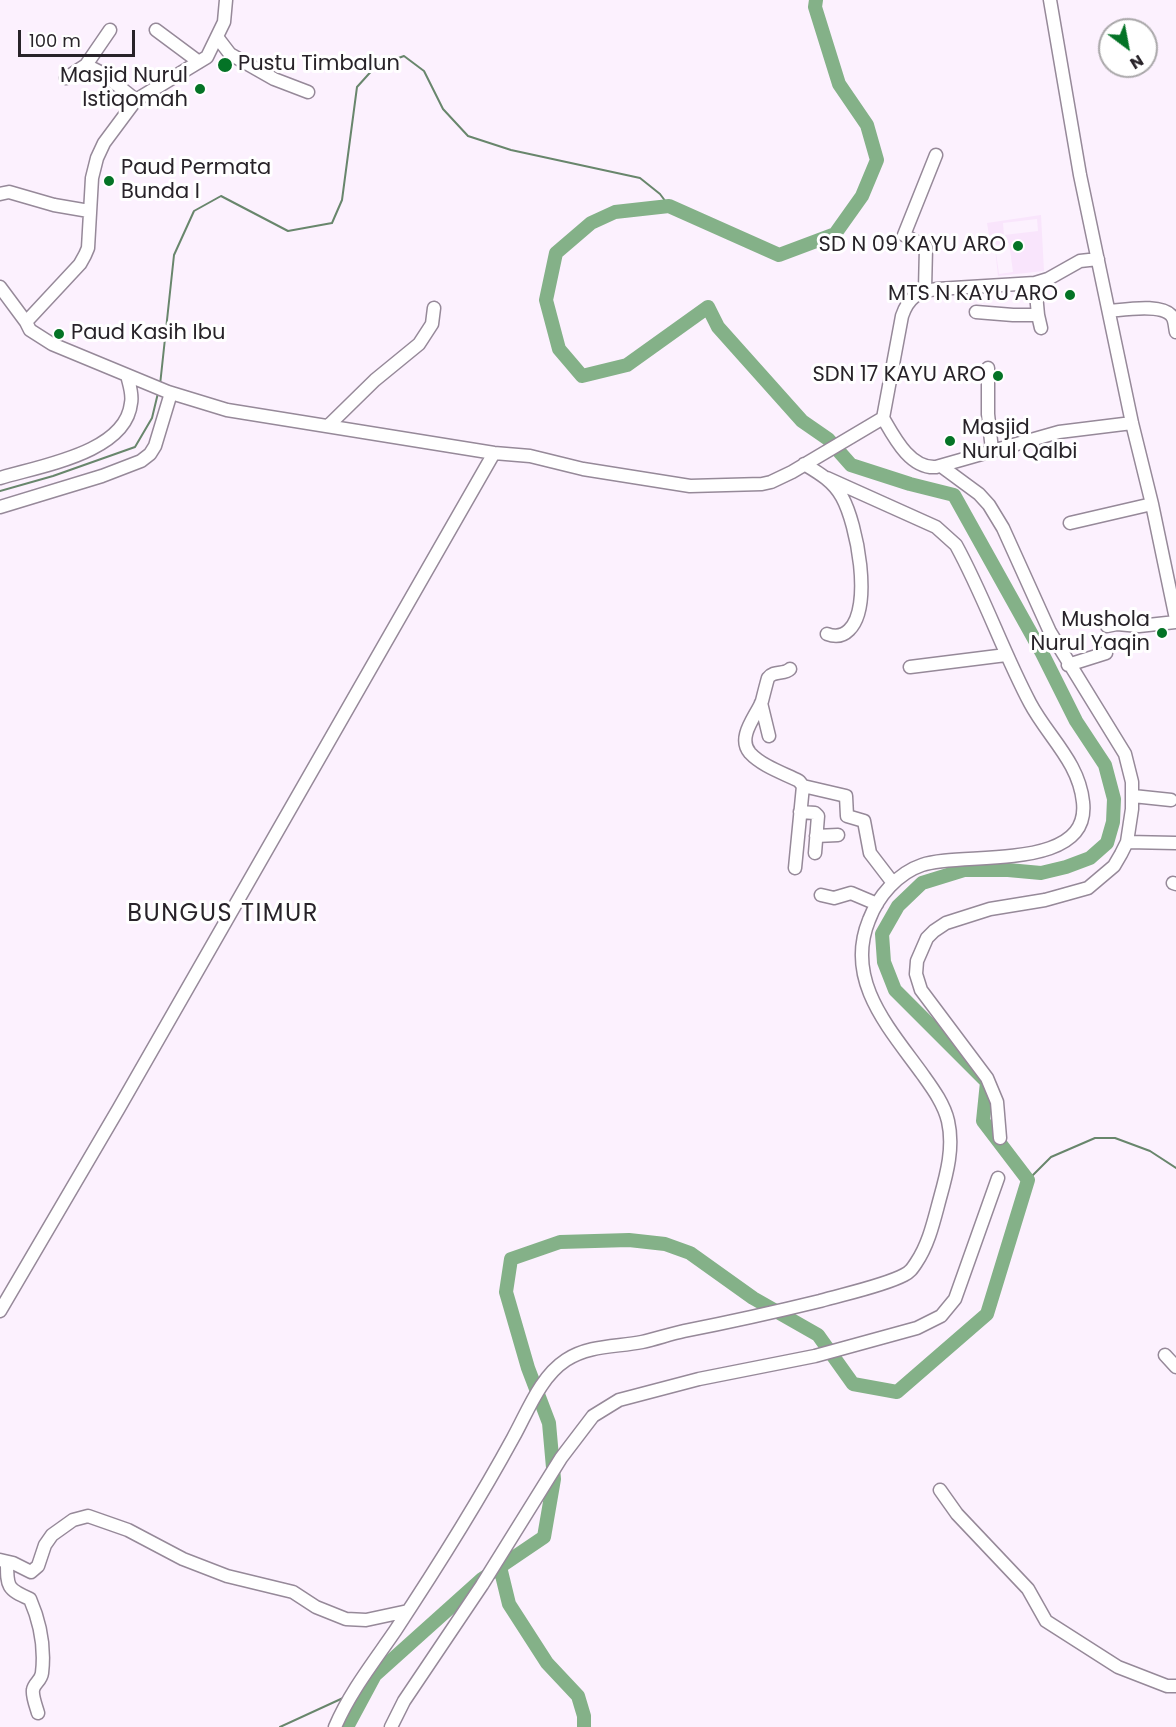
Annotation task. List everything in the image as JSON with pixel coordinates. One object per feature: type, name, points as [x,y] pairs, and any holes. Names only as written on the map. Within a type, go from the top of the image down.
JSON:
[{"type":"street","points":[[203,59],[225,19],[226,0]]},
{"type":"street","points":[[1050,0],[1080,175],[1132,423],[1173,597],[1176,620],[1139,626],[1117,624],[1107,626]]},
{"type":"street","points":[[66,78],[86,65],[110,30]]},
{"type":"street","points":[[156,30],[203,59]]},
{"type":"street","points":[[217,37],[230,54],[274,79],[308,93]]},
{"type":"street","points":[[26,322],[80,264],[85,255],[88,248],[92,178],[99,152],[136,100],[203,59],[230,54]]},
{"type":"street","points":[[86,65],[102,73],[136,100]]},
{"type":"street","points":[[925,290],[926,247],[904,235],[936,155]]},
{"type":"street","points":[[0,194],[9,192],[54,205],[89,211]]},
{"type":"street","points":[[1098,260],[1080,261],[1035,284],[925,290],[914,295],[905,306],[883,418],[892,434],[915,462],[928,468],[1059,432],[1132,423]]},
{"type":"street","points":[[1035,284],[1041,328]]},
{"type":"street","points":[[0,287],[30,330],[52,344],[170,393],[227,410],[494,453],[530,456],[583,469],[690,486],[771,482],[883,418]]},
{"type":"street","points":[[328,426],[375,380],[418,344],[432,324],[434,308]]},
{"type":"street","points":[[1108,311],[1149,308],[1171,315],[1176,332]]},
{"type":"street","points":[[976,312],[1038,315]]},
{"type":"street","points":[[988,368],[988,414],[992,450]]},
{"type":"street","points":[[0,478],[88,452],[105,442],[128,415],[132,395],[129,376]]},
{"type":"street","points":[[0,507],[102,476],[141,461],[150,454],[155,446],[170,393]]},
{"type":"street","points":[[0,1311],[119,1108],[494,453]]},
{"type":"street","points":[[808,461],[827,478],[841,496],[847,509],[853,526],[861,588],[860,612],[853,626],[839,636],[827,634]]},
{"type":"street","points":[[941,465],[974,489],[989,505],[1003,528],[1050,632],[1068,665],[1125,754],[1134,796],[1129,841],[1114,866],[1088,888],[1045,900],[990,909],[946,923],[927,938],[917,961],[916,974],[921,990],[987,1078],[999,1115],[1000,1138]]},
{"type":"street","points":[[335,1727],[355,1687],[408,1611],[495,1470],[543,1382],[565,1361],[595,1348],[645,1341],[754,1318],[902,1276],[913,1268],[919,1259],[931,1229],[949,1163],[948,1122],[935,1092],[874,1007],[863,974],[861,952],[872,901],[906,873],[924,864],[962,858],[1004,858],[1043,851],[1064,842],[1077,828],[1083,817],[1083,801],[1076,772],[1038,717],[1006,655],[968,566],[956,546],[946,534],[922,520],[827,478]]},
{"type":"street","points":[[1070,523],[1152,504]]},
{"type":"street","points":[[1068,665],[1106,652]]},
{"type":"street","points":[[910,667],[1006,655]]},
{"type":"street","points":[[790,669],[786,672],[774,673],[768,678],[761,703],[748,726],[746,738],[748,750],[759,760],[799,781],[803,786],[846,796],[847,816],[864,821],[870,853],[893,883]]},
{"type":"street","points":[[761,703],[769,736]]},
{"type":"street","points":[[795,868],[803,786]]},
{"type":"street","points":[[1134,796],[1171,800]]},
{"type":"street","points":[[800,812],[817,814],[815,853]]},
{"type":"street","points":[[816,836],[838,835]]},
{"type":"street","points":[[1129,841],[1176,843]]},
{"type":"street","points":[[822,895],[834,898],[851,893],[872,901]]},
{"type":"street","points":[[391,1727],[404,1701],[523,1522],[561,1458],[593,1416],[619,1400],[699,1379],[815,1356],[917,1328],[934,1319],[948,1309],[959,1290],[998,1178]]},
{"type":"street","points":[[1165,1355],[1176,1366]]},
{"type":"street","points":[[940,1490],[957,1514],[1028,1589],[1047,1622],[1118,1667],[1167,1686],[1176,1686]]},
{"type":"street","points":[[4,1561],[31,1572],[38,1566],[45,1545],[52,1535],[73,1520],[88,1516],[128,1530],[183,1559],[227,1576],[287,1590],[325,1612],[346,1619],[366,1620],[408,1611]]},
{"type":"street","points":[[4,1561],[7,1582],[12,1592],[30,1599],[37,1615],[42,1647],[42,1672],[33,1692],[38,1713]]},
{"type":"shaded area","name":"SD N 09 KAYU ARO","points":[[1041,215],[1044,271],[998,276],[995,248],[991,248],[987,223]],"holes":[[[1037,219],[1038,231],[1004,235],[1003,223]],[[1009,243],[1013,272],[999,274],[995,245]]]},
{"type":"waterway","points":[[347,1727],[375,1675],[482,1579],[544,1537],[554,1479],[549,1423],[528,1368],[506,1292],[511,1259],[560,1242],[629,1240],[665,1244],[690,1253],[753,1298],[818,1335],[853,1384],[897,1392],[987,1314],[1028,1180],[983,1121],[987,1082],[895,990],[884,962],[882,934],[898,906],[922,883],[964,870],[1041,873],[1090,858],[1107,843],[1113,822],[1114,799],[1105,765],[1076,721],[1042,653],[954,495],[851,465],[828,439],[802,421],[718,327],[708,307],[627,365],[582,376],[559,349],[546,300],[556,253],[591,223],[615,212],[669,206],[779,255],[835,234],[862,196],[877,160],[867,125],[839,84],[815,7],[816,0]]},
{"type":"waterway","points":[[160,385],[174,255],[194,211],[221,196],[288,231],[332,223],[342,200],[357,87],[376,66],[404,56],[424,71],[443,109],[468,136],[511,150],[640,178],[660,194],[669,206]]},
{"type":"waterway","points":[[0,491],[53,476],[135,447],[152,418],[158,393]]},
{"type":"waterway","points":[[1028,1180],[1051,1157],[1095,1138],[1115,1138],[1150,1151],[1176,1168]]},
{"type":"waterway","points":[[500,1567],[509,1604],[547,1663],[578,1696],[584,1716],[584,1727]]},
{"type":"waterway","points":[[362,1690],[369,1687]]},
{"type":"waterway","points":[[280,1727],[343,1698]]},
{"type":"place","name":"Pustu Timbalun","points":[[225,65]]},
{"type":"place","name":"Masjid Nurul Istiqomah","points":[[200,89]]},
{"type":"place","name":"Paud Permata Bunda I","points":[[109,181]]},
{"type":"place","name":"SD N 09 KAYU ARO","points":[[1018,246]]},
{"type":"place","name":"MTS N KAYU ARO","points":[[1070,295]]},
{"type":"place","name":"Paud Kasih Ibu","points":[[59,334]]},
{"type":"place","name":"SDN 17 KAYU ARO","points":[[998,376]]},
{"type":"place","name":"Masjid Nurul Qalbi","points":[[950,441]]},
{"type":"place","name":"Mushola Nurul Yaqin","points":[[1162,633]]},
{"type":"district","name":"BUNGUS TIMUR","points":[[223,915]]}]
